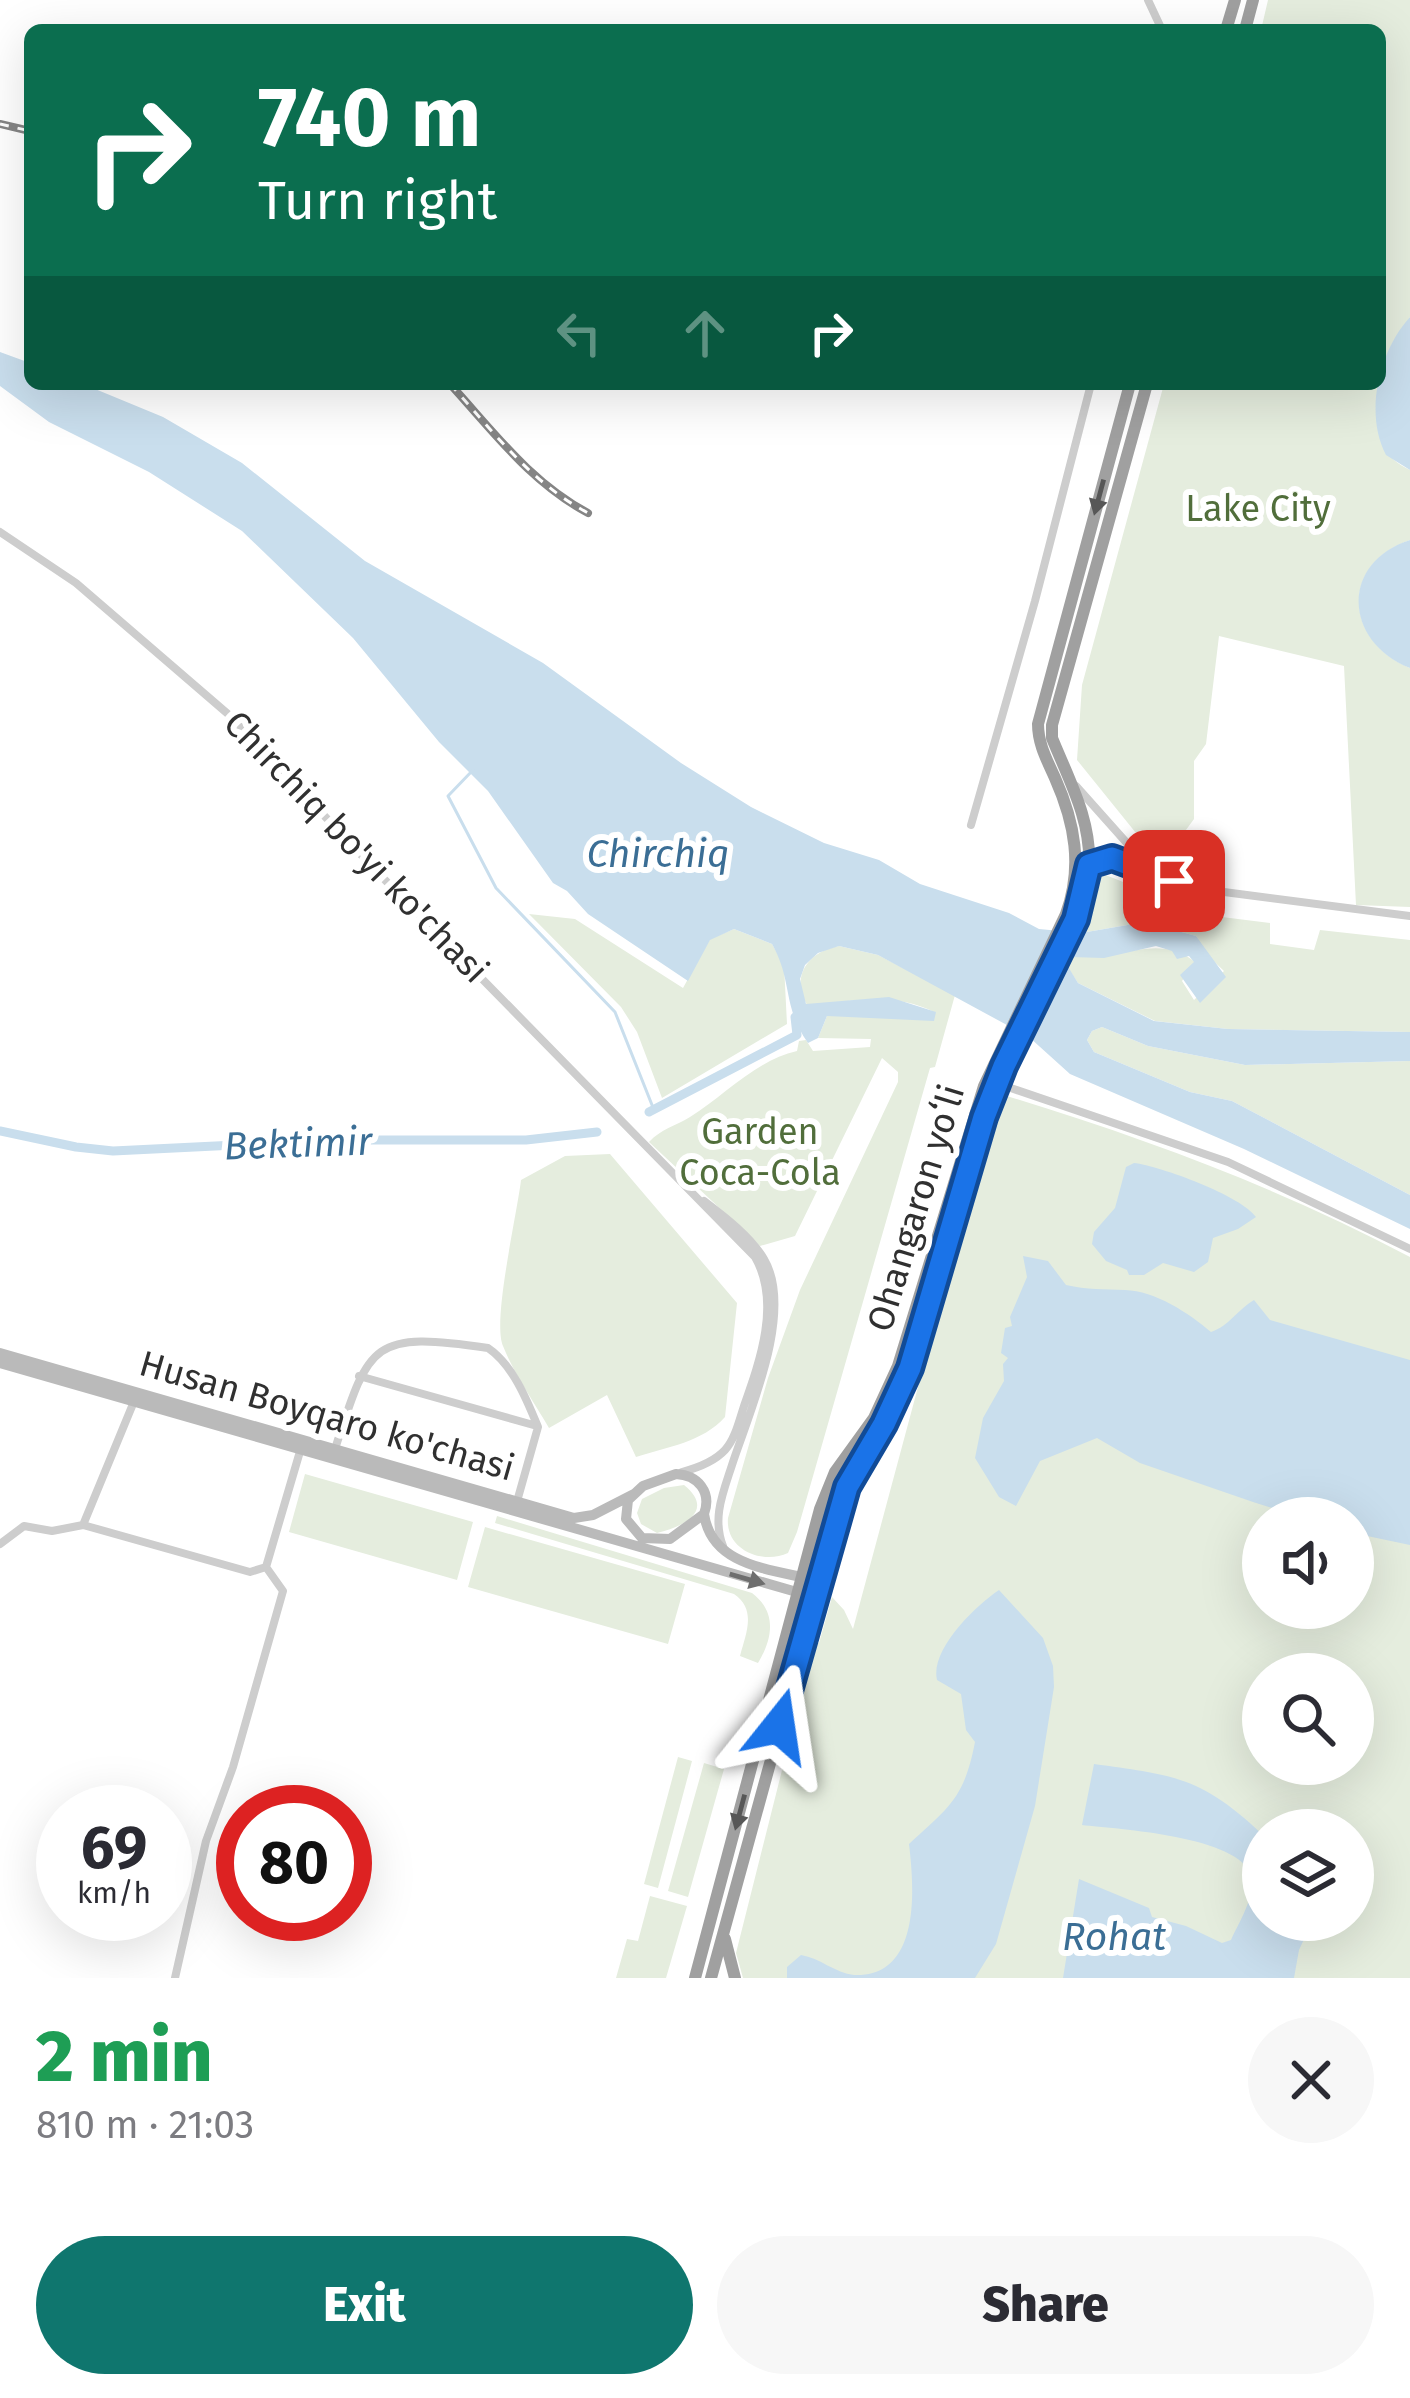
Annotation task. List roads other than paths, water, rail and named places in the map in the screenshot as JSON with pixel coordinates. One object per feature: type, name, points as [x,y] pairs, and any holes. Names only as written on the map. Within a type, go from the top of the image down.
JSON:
[{"type":"highway","name":"Ohangaron yoʻli","points":[[1071,917],[1077,873],[1074,834],[1039,741],[1038,724],[1128,390]]},
{"type":"highway","name":"Ohangaron yoʻli","points":[[695,1978],[830,1481],[874,1418],[898,1366],[984,1086],[1071,917],[1089,865],[1086,829],[1052,737],[1052,725],[1145,390]]},
{"type":"highway","name":"Ohangaron yoʻli","points":[[711,1978],[847,1487],[884,1424],[917,1348],[984,1117],[1012,1039]]},
{"type":"highway","points":[[724,1930],[735,1978]]},
{"type":"main road","name":"Husan Boyqaro ko'chasi","points":[[0,1353],[135,1398]]},
{"type":"main road","name":"Husan Boyqaro ko'chasi","points":[[0,1363],[516,1507],[617,1543],[814,1598]]},
{"type":"main road","points":[[676,1474],[690,1476],[702,1486],[712,1540],[733,1558],[818,1581]]},
{"type":"main road","name":"Husan Boyqaro ko'chasi","points":[[516,1507],[582,1518],[676,1474]]},
{"type":"main road","points":[[634,1494],[627,1504],[626,1520],[635,1533],[651,1541]]},
{"type":"main road","name":"Husan Boyqaro ko'chasi","points":[[617,1543],[677,1537],[704,1514]]},
{"type":"main road","name":"Husan Boyqaro ko'chasi","points":[[651,1541],[695,1564]]},
{"type":"street","points":[[971,825],[1089,390]]},
{"type":"street","name":"Chirchiq bo'yi ko'chasi","points":[[0,532],[88,593],[228,714],[755,1256],[764,1273],[766,1303],[760,1355],[731,1442],[709,1462],[676,1474]]},
{"type":"street","points":[[1070,778],[1151,870]]},
{"type":"street","points":[[1089,865],[1112,858],[1187,886],[1222,893],[1410,916]]},
{"type":"street","points":[[1005,1086],[1228,1162],[1410,1249]]},
{"type":"street","name":"Chirchiq bo'yi ko'chasi","points":[[689,1190],[760,1253],[773,1282],[770,1340],[723,1493],[718,1529],[733,1558]]},
{"type":"street","points":[[334,1455],[359,1376],[376,1355],[409,1340],[488,1348],[520,1387],[538,1426],[516,1507]]},
{"type":"street","points":[[359,1376],[538,1426]]},
{"type":"street","points":[[83,1525],[135,1398]]},
{"type":"street","points":[[266,1568],[302,1446]]},
{"type":"street","name":"Chirchiq bo'yi ko'chasi","points":[[704,1514],[723,1493]]},
{"type":"street","points":[[0,1544],[24,1526],[52,1531],[83,1525],[250,1572],[266,1568]]},
{"type":"street","points":[[175,1978],[206,1840],[233,1767],[283,1591],[266,1568]]},
{"type":"water","points":[[1410,317],[1410,470],[1386,455],[1376,420],[1377,390],[1386,390],[1386,357]]},
{"type":"water","name":"Chirchiq","points":[[0,352],[24,361],[24,390],[98,390],[163,417],[242,463],[365,561],[543,663],[681,763],[751,807],[824,843],[879,860],[920,884],[1009,913],[1039,929],[1081,933],[1145,922],[1196,936],[1226,977],[1200,1003],[1180,975],[1194,962],[1189,956],[1177,959],[1172,951],[1156,946],[1104,958],[1070,957],[1067,965],[1078,983],[1154,1021],[1228,1029],[1410,1032],[1410,1061],[1245,1065],[1148,1046],[1102,1027],[1087,1040],[1094,1052],[1190,1092],[1232,1101],[1410,1195],[1410,1229],[1244,1149],[1070,1074],[1029,1037],[878,955],[839,946],[818,953],[805,965],[800,979],[806,1004],[889,997],[936,1012],[934,1021],[827,1016],[818,1038],[808,1043],[794,1017],[772,944],[734,929],[710,940],[688,981],[588,914],[553,883],[488,791],[439,742],[353,638],[242,531],[149,472],[49,422],[0,386]]},
{"type":"water","points":[[1410,540],[1410,668],[1372,640],[1359,603],[1361,584],[1371,566],[1387,551]]},
{"type":"water","points":[[1134,1163],[1218,1191],[1256,1217],[1213,1238],[1208,1262],[1194,1272],[1163,1263],[1144,1275],[1129,1275],[1106,1261],[1092,1244],[1094,1232],[1115,1208],[1126,1167]]},
{"type":"water","points":[[1023,1256],[1048,1261],[1066,1285],[1136,1291],[1160,1299],[1211,1332],[1254,1300],[1270,1320],[1410,1360],[1410,1545],[1374,1537],[1374,1497],[1242,1498],[1140,1463],[1097,1438],[1040,1461],[1016,1506],[999,1497],[975,1458],[983,1418],[1004,1381],[1005,1328],[1012,1326],[1010,1317],[1027,1277]]},
{"type":"water","points":[[999,1590],[1043,1638],[1053,1666],[1054,1687],[1035,1806],[996,1944],[975,1978],[787,1978],[787,1967],[801,1955],[854,1975],[876,1972],[892,1962],[903,1946],[912,1905],[909,1844],[960,1790],[975,1742],[966,1730],[961,1694],[937,1680],[940,1656],[956,1630]]},
{"type":"water","name":"Rohat","points":[[1094,1764],[1167,1776],[1204,1790],[1242,1816],[1242,1862],[1202,1843],[1082,1825]]},
{"type":"water","name":"Rohat","points":[[1079,1879],[1149,1908],[1152,1917],[1222,1943],[1231,1940],[1242,1917],[1242,1941],[1303,1941],[1294,1978],[1063,1978]]},
{"type":"waterway","points":[[473,770],[448,796],[496,888],[615,1012],[654,1110]]},
{"type":"waterway","name":"Bektimir","points":[[649,1112],[797,1035],[795,1017]]},
{"type":"waterway","name":"Bektimir","points":[[0,1131],[113,1151],[337,1140],[526,1140],[597,1132]]},
{"type":"railway","points":[[0,124],[24,130]]},
{"type":"railway","points":[[455,390],[530,471],[588,513]]},
{"type":"park label","name":"Lake City","points":[[1258,509]]},
{"type":"park label","name":"Garden Coca-Cola","points":[[760,1152]]}]
